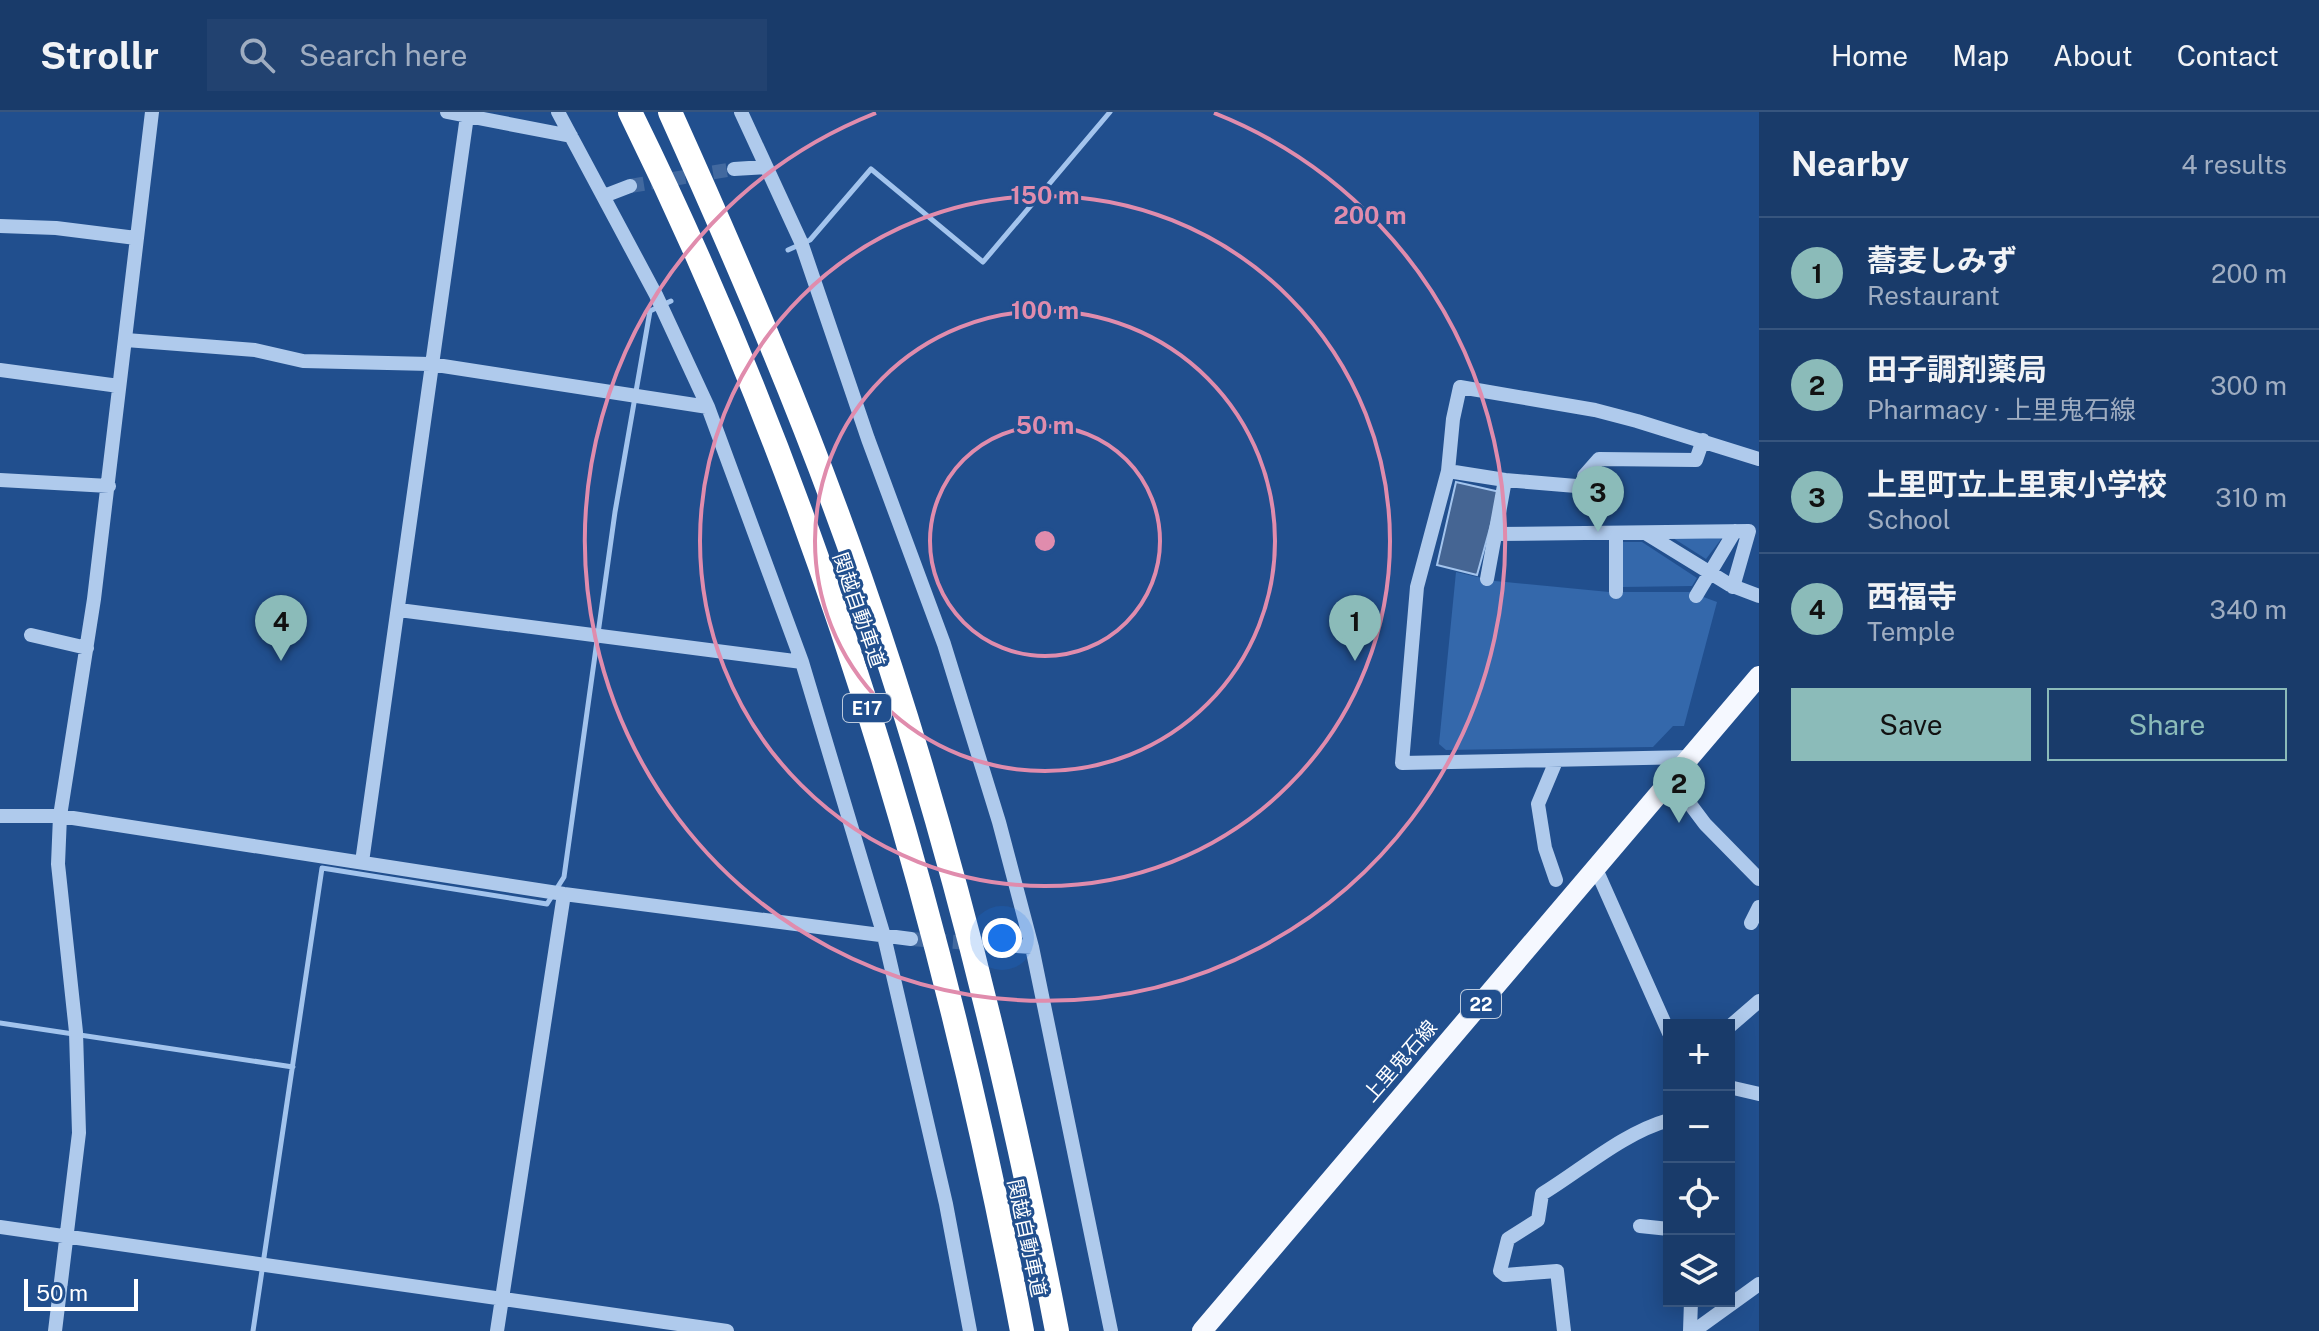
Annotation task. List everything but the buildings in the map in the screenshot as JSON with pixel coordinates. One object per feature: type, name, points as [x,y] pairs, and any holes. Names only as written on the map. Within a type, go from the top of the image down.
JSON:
[{"type":"highway","name":"関越自動車道","points":[[630,112],[692,245],[781,461],[871,720],[915,866],[952,1007],[1022,1331]]},
{"type":"highway","name":"関越自動車道","points":[[670,112],[727,239],[812,445],[861,578],[906,717],[948,857],[985,997],[1057,1331]]},
{"type":"main road","name":"上里鬼石線","points":[[1202,1331],[1759,676]]},
{"type":"street","points":[[55,1331],[79,1133],[76,1032],[58,864],[60,816],[109,486],[152,112]]},
{"type":"street","points":[[447,112],[571,136]]},
{"type":"street","points":[[558,112],[656,295],[708,407],[802,662],[884,936],[946,1204],[970,1331]]},
{"type":"street","points":[[741,112],[801,242],[868,439],[944,644],[999,822],[1032,947],[1111,1331]]},
{"type":"street","points":[[362,862],[467,116]]},
{"type":"street","points":[[734,169],[766,167]]},
{"type":"street","points":[[604,196],[630,186]]},
{"type":"street","points":[[0,226],[56,228],[136,238]]},
{"type":"street","points":[[126,340],[255,350],[303,361],[430,364],[708,407]]},
{"type":"street","points":[[0,370],[119,386]]},
{"type":"street","points":[[1691,757],[1402,763],[1417,587],[1448,471],[1453,419],[1460,387],[1595,410],[1759,459]]},
{"type":"street","points":[[1448,471],[1505,480],[1580,481],[1599,459],[1696,460],[1703,440]]},
{"type":"street","points":[[0,480],[109,486]]},
{"type":"street","points":[[1487,579],[1505,480]]},
{"type":"street","points":[[1696,596],[1735,531]]},
{"type":"street","points":[[1496,534],[1749,531],[1733,587]]},
{"type":"street","points":[[1616,534],[1616,592]]},
{"type":"street","points":[[1647,534],[1733,587],[1759,596]]},
{"type":"street","points":[[399,610],[802,662]]},
{"type":"street","points":[[31,635],[87,648]]},
{"type":"street","points":[[1556,761],[1538,804],[1545,848],[1556,880]]},
{"type":"street","points":[[1672,780],[1705,824],[1759,879]]},
{"type":"street","points":[[0,816],[60,816],[564,894],[911,939]]},
{"type":"street","points":[[1596,869],[1663,1020]]},
{"type":"street","points":[[497,1331],[564,894]]},
{"type":"street","points":[[1751,923],[1759,907]]},
{"type":"street","points":[[1003,945],[1032,947]]},
{"type":"street","points":[[1735,1022],[1759,1001]]},
{"type":"street","points":[[1735,1088],[1759,1094]]},
{"type":"street","points":[[1564,1331],[1557,1271],[1505,1275],[1500,1271],[1508,1239],[1538,1220],[1542,1194],[1613,1145],[1663,1123]]},
{"type":"street","points":[[1640,1226],[1663,1228]]},
{"type":"street","points":[[0,1227],[727,1331]]},
{"type":"street","points":[[1692,1331],[1759,1284]]},
{"type":"street","points":[[1691,1307],[1692,1331]]},
{"type":"shaded area","points":[[1456,482],[1500,492],[1477,575],[1437,565]]},
{"type":"shaded area","points":[[1673,538],[1722,538],[1706,559]]},
{"type":"shaded area","points":[[1623,542],[1642,542],[1697,578],[1692,586],[1622,587]]},
{"type":"shaded area","points":[[1456,572],[1495,581],[1609,592],[1690,592],[1717,602],[1684,726],[1673,726],[1653,747],[1446,750],[1439,744]]},
{"type":"waterway","points":[[788,250],[810,240],[871,169],[983,262],[1110,112]]},
{"type":"waterway","points":[[253,1331],[322,868],[547,904],[564,877],[615,512],[650,311],[671,301]]},
{"type":"waterway","points":[[0,1023],[293,1067]]},
{"type":"tunnel","points":[[630,186],[734,169]]},
{"type":"tunnel","points":[[911,939],[1003,945]]},
{"type":"place","name":"上里町立上里東小学校","points":[[1598,532]]},
{"type":"place","name":"西福寺","points":[[281,661]]},
{"type":"place","name":"蕎麦しみず","points":[[1355,661]]},
{"type":"place","name":"田子調剤薬局","points":[[1679,823]]}]
